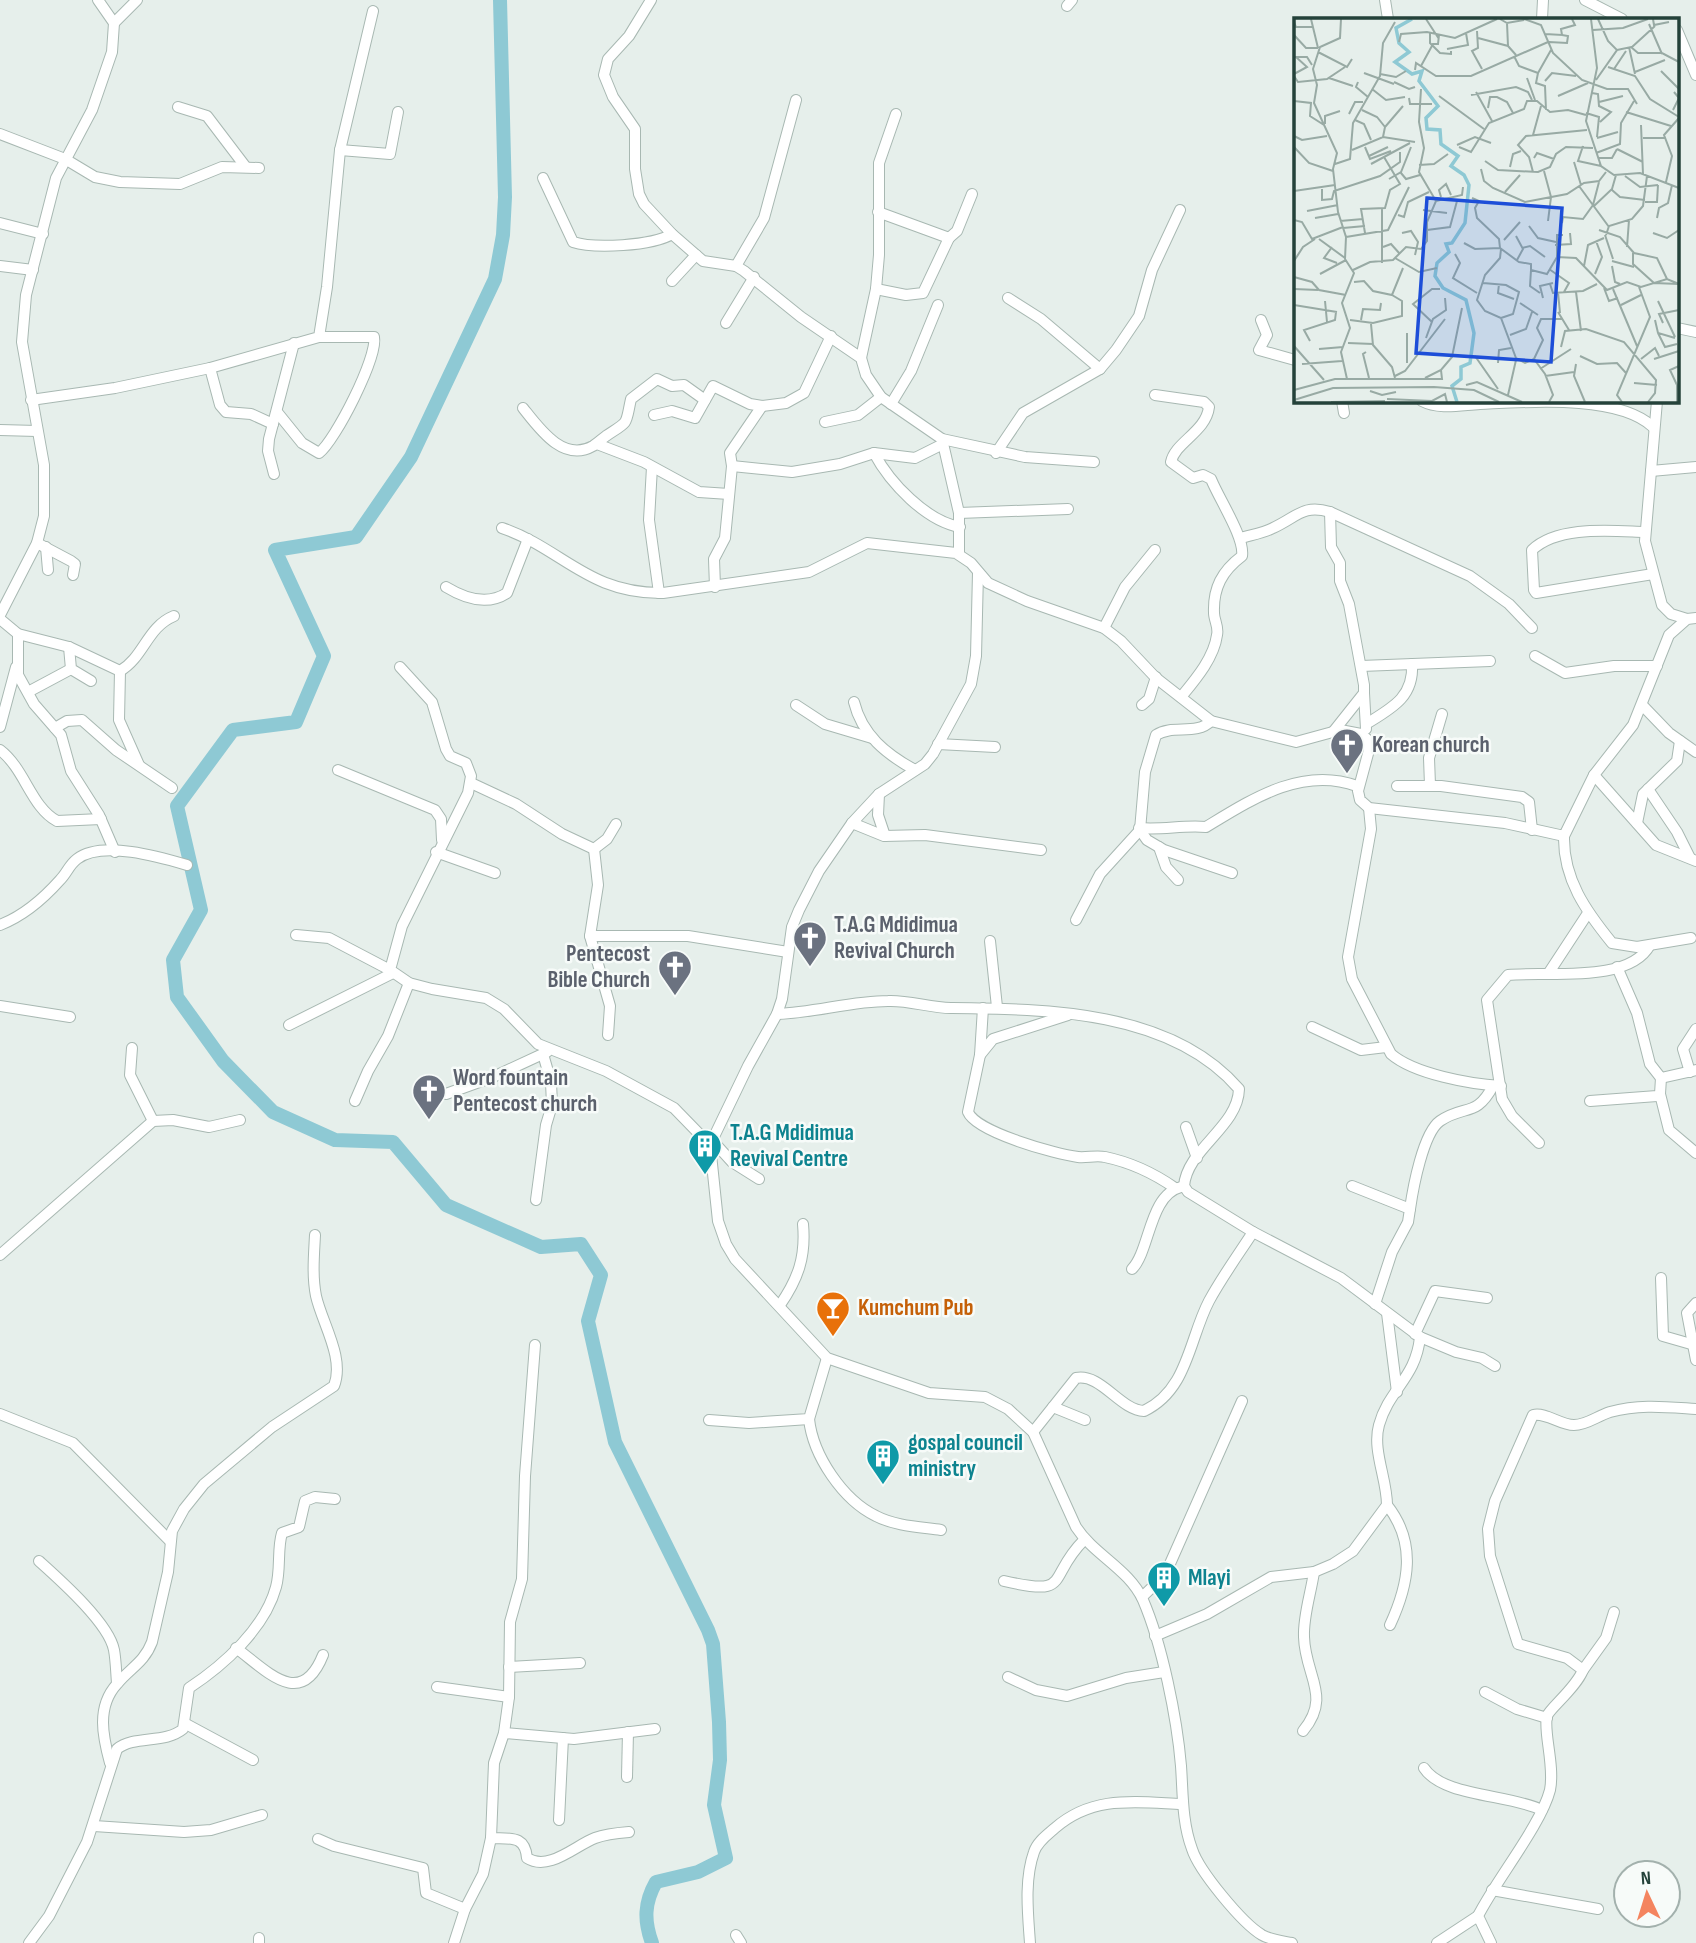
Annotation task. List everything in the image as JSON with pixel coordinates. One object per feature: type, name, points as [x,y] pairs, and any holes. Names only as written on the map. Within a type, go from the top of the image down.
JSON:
[{"type":"street","points":[[48,570],[42,545],[44,465],[22,342],[26,295],[56,178],[92,110],[112,52],[114,23],[98,0]]},
{"type":"street","points":[[114,23],[137,0]]},
{"type":"street","points":[[651,0],[629,36],[608,59],[604,75],[613,97],[635,130],[635,169],[639,194],[644,204],[671,234],[702,261],[736,266],[754,277],[801,317],[861,358]]},
{"type":"street","points":[[1385,0],[1388,18]]},
{"type":"street","points":[[1542,18],[1544,0]]},
{"type":"street","points":[[1585,0],[1620,18]]},
{"type":"street","points":[[318,337],[327,287],[340,150],[373,11]]},
{"type":"street","points":[[1678,32],[1696,75]]},
{"type":"street","points":[[736,266],[764,218],[796,100]]},
{"type":"street","points":[[178,107],[207,117],[245,166]]},
{"type":"street","points":[[340,150],[390,154],[398,112]]},
{"type":"street","points":[[896,114],[879,163],[879,255],[876,289],[861,358],[866,375],[881,397],[943,441],[996,453],[1094,462]]},
{"type":"street","points":[[0,134],[65,159],[95,177],[120,182],[180,184],[207,171],[245,166],[259,168]]},
{"type":"street","points":[[543,178],[573,242],[618,244],[658,240],[671,234]]},
{"type":"street","points":[[876,289],[898,295],[923,293],[949,238],[957,231],[972,194]]},
{"type":"street","points":[[996,453],[1023,413],[1100,369],[1116,351],[1139,316],[1152,270],[1180,210]]},
{"type":"street","points":[[878,212],[949,238]]},
{"type":"street","points":[[0,223],[43,234]]},
{"type":"street","points":[[672,281],[696,255]]},
{"type":"street","points":[[0,265],[33,270]]},
{"type":"street","points":[[726,323],[754,277]]},
{"type":"street","points":[[1007,298],[1041,318],[1100,369]]},
{"type":"street","points":[[891,404],[911,371],[938,305]]},
{"type":"street","points":[[1261,320],[1267,335],[1259,350],[1294,360]]},
{"type":"street","points":[[1678,328],[1696,332]]},
{"type":"street","points":[[31,400],[102,391],[210,368],[318,337],[373,337],[372,358],[362,384],[319,453],[302,443],[277,412]]},
{"type":"street","points":[[654,415],[672,411],[695,418],[709,389],[719,386],[750,404],[762,406],[786,403],[804,393],[831,337]]},
{"type":"street","points":[[274,474],[268,451],[294,343]]},
{"type":"street","points":[[210,368],[220,405],[226,412],[251,414],[273,424]]},
{"type":"street","points":[[523,408],[551,441],[579,450],[597,444],[620,430],[630,415],[631,399],[657,379],[672,386],[684,385],[705,400]]},
{"type":"street","points":[[1155,395],[1204,402],[1209,407],[1192,439],[1172,456],[1171,462],[1193,478],[1203,475],[1211,479],[1241,538],[1242,556],[1229,566],[1217,584],[1213,613],[1218,634],[1181,697]]},
{"type":"street","points":[[825,422],[858,415],[881,397]]},
{"type":"street","points":[[1342,402],[1344,413]]},
{"type":"street","points":[[1425,402],[1438,407],[1508,403],[1592,405],[1636,415],[1653,427]]},
{"type":"street","points":[[1657,402],[1645,533],[1662,605],[1671,614],[1691,619]]},
{"type":"street","points":[[715,587],[714,559],[725,538],[732,466],[730,453],[762,406]]},
{"type":"street","points":[[0,430],[37,431]]},
{"type":"street","points":[[732,466],[792,472],[840,464],[874,453],[915,457],[943,441]]},
{"type":"street","points":[[943,441],[959,513],[960,554]]},
{"type":"street","points":[[597,444],[652,467],[699,492],[729,494]]},
{"type":"street","points":[[874,453],[887,477],[928,514],[945,524],[960,527]]},
{"type":"street","points":[[652,467],[649,520],[659,593]]},
{"type":"street","points":[[1651,471],[1696,467]]},
{"type":"street","points":[[1241,538],[1272,529],[1306,510],[1314,508],[1330,512],[1470,576],[1499,595],[1532,628]]},
{"type":"street","points":[[959,513],[1068,509]]},
{"type":"street","points":[[1330,512],[1331,547],[1340,563],[1340,581],[1349,604],[1364,694],[1368,758],[1357,786],[1360,800],[1370,808],[1505,823],[1564,836]]},
{"type":"street","points":[[502,528],[528,539],[595,580],[642,592],[659,593],[809,572],[867,543],[960,554],[988,583],[1014,596],[1104,628],[1121,641],[1156,677],[1211,721],[1296,742],[1333,732],[1352,732],[1367,739]]},
{"type":"street","points":[[1645,533],[1587,533],[1545,540],[1532,550],[1534,590],[1536,593],[1653,574]]},
{"type":"street","points":[[446,587],[474,599],[503,596],[510,586],[528,539]]},
{"type":"street","points":[[42,545],[75,564],[73,575]]},
{"type":"street","points":[[42,545],[0,617],[18,634],[69,647],[120,671]]},
{"type":"street","points":[[1104,628],[1125,587],[1155,551]]},
{"type":"street","points":[[978,573],[974,672],[971,684],[925,764],[879,794],[852,822],[818,871],[799,910],[777,1014],[711,1142],[718,1221],[735,1259],[827,1358],[929,1393],[996,1400],[1032,1432],[1058,1492],[1084,1540],[1127,1576],[1142,1597],[1164,1672],[1179,1749],[1182,1804],[1188,1838],[1199,1864],[1261,1939],[1293,1943]]},
{"type":"street","points":[[120,671],[129,666],[156,626],[174,616]]},
{"type":"street","points":[[1691,619],[1669,635],[1643,706],[1633,725],[1594,775],[1564,836],[1564,850],[1573,884],[1587,913],[1612,943],[1624,946],[1650,945],[1691,938]]},
{"type":"street","points":[[0,727],[16,667],[18,634]]},
{"type":"street","points":[[69,647],[71,669]]},
{"type":"street","points":[[1535,656],[1565,673],[1634,664],[1657,666]]},
{"type":"street","points":[[1361,666],[1490,661]]},
{"type":"street","points":[[1366,724],[1407,693],[1413,680],[1412,664]]},
{"type":"street","points":[[16,667],[27,692],[65,743],[71,771],[101,819],[115,852]]},
{"type":"street","points":[[289,1024],[391,972],[402,926],[471,783],[469,766],[450,755],[446,749],[432,702],[400,667]]},
{"type":"street","points":[[71,669],[91,681]]},
{"type":"street","points":[[27,692],[71,669]]},
{"type":"street","points":[[120,671],[118,720],[139,765]]},
{"type":"street","points":[[1142,705],[1149,699],[1156,677]]},
{"type":"street","points":[[1333,732],[1364,694]]},
{"type":"street","points":[[854,702],[861,723],[872,738],[886,753],[915,770]]},
{"type":"street","points":[[796,705],[835,729],[872,738]]},
{"type":"street","points":[[1643,706],[1680,741],[1696,752]]},
{"type":"street","points":[[1430,785],[1429,758],[1442,714]]},
{"type":"street","points":[[55,728],[67,721],[82,720],[116,750],[172,788]]},
{"type":"street","points":[[1076,920],[1100,874],[1140,829],[1145,772],[1156,735],[1168,730],[1200,729],[1211,721]]},
{"type":"street","points":[[1637,823],[1639,806],[1648,789],[1677,761],[1680,741]]},
{"type":"street","points":[[938,744],[995,747]]},
{"type":"street","points":[[0,750],[20,770],[38,803],[52,818],[57,821],[101,819]]},
{"type":"street","points":[[338,770],[435,810],[441,819],[442,841]]},
{"type":"street","points":[[1594,775],[1656,845],[1693,860]]},
{"type":"street","points":[[1140,829],[1168,831],[1192,825],[1206,827],[1229,810],[1298,780],[1332,779],[1357,786]]},
{"type":"street","points":[[471,783],[516,804],[562,834],[594,849]]},
{"type":"street","points":[[1397,786],[1430,785],[1522,797],[1529,802],[1532,830]]},
{"type":"street","points":[[1648,789],[1693,860]]},
{"type":"street","points":[[879,794],[878,815],[885,836]]},
{"type":"street","points":[[1370,808],[1371,829],[1348,957],[1352,979],[1386,1047],[1397,1060],[1410,1066],[1497,1086]]},
{"type":"street","points":[[852,822],[885,836],[925,835],[1041,850]]},
{"type":"street","points":[[594,849],[607,839],[617,824]]},
{"type":"street","points":[[1140,829],[1147,840],[1159,847],[1232,873]]},
{"type":"street","points":[[1159,847],[1166,867],[1178,880]]},
{"type":"street","points":[[594,849],[598,885],[590,936],[610,1006],[608,1035]]},
{"type":"street","points":[[0,925],[45,895],[76,859],[97,851],[161,857],[187,865]]},
{"type":"street","points":[[436,852],[495,873]]},
{"type":"street","points":[[1548,974],[1587,913]]},
{"type":"street","points":[[296,935],[329,938],[409,983],[486,998],[504,1009],[526,1035],[546,1052],[606,1071],[674,1108],[732,1162],[759,1179]]},
{"type":"street","points":[[590,936],[688,936],[788,952]]},
{"type":"street","points":[[990,941],[997,1007]]},
{"type":"street","points":[[1539,1143],[1506,1108],[1497,1086],[1488,1000],[1508,975],[1617,967],[1637,962],[1650,945]]},
{"type":"street","points":[[1617,967],[1637,1013],[1650,1064],[1661,1078],[1660,1094],[1669,1130],[1696,1153]]},
{"type":"street","points":[[355,1101],[388,1036],[409,983]]},
{"type":"street","points":[[777,1014],[884,1001],[916,1006],[997,1007],[1070,1014],[1168,1038],[1207,1060],[1238,1089],[1234,1106],[1196,1158],[1180,1187],[1150,1224],[1140,1256],[1132,1269]]},
{"type":"street","points":[[0,1006],[70,1017]]},
{"type":"street","points":[[983,1007],[980,1055],[968,1112],[976,1122],[1052,1151],[1081,1158],[1105,1157],[1129,1164],[1180,1187],[1253,1232],[1326,1268],[1418,1336],[1456,1352],[1482,1358],[1494,1366]]},
{"type":"street","points":[[980,1055],[993,1039],[1070,1014]]},
{"type":"street","points":[[1312,1027],[1361,1050],[1386,1047]]},
{"type":"street","points":[[1661,1078],[1693,1071],[1683,1049],[1696,1029]]},
{"type":"street","points":[[132,1048],[130,1075],[153,1121]]},
{"type":"street","points":[[446,1094],[546,1052]]},
{"type":"street","points":[[536,1200],[546,1125],[552,1105],[546,1052]]},
{"type":"street","points":[[1376,1304],[1392,1252],[1408,1222],[1430,1133],[1445,1118],[1477,1108],[1497,1086]]},
{"type":"street","points":[[1590,1101],[1660,1094]]},
{"type":"street","points":[[0,1255],[153,1121],[173,1120],[209,1126],[240,1120]]},
{"type":"street","points":[[1185,1127],[1196,1158]]},
{"type":"street","points":[[1352,1186],[1410,1209]]},
{"type":"street","points":[[780,1305],[797,1280],[804,1238],[803,1224]]},
{"type":"street","points":[[1032,1432],[1073,1380],[1080,1377],[1088,1378],[1136,1410],[1148,1409],[1165,1395],[1185,1366],[1208,1303],[1253,1232]]},
{"type":"street","points":[[117,1683],[144,1660],[152,1642],[168,1572],[170,1541],[176,1522],[204,1484],[290,1412],[334,1386],[337,1373],[332,1348],[316,1296],[315,1235]]},
{"type":"street","points":[[1661,1278],[1663,1336],[1691,1344]]},
{"type":"street","points":[[1390,1625],[1402,1596],[1409,1566],[1403,1531],[1387,1505],[1378,1428],[1387,1405],[1416,1362],[1418,1336],[1435,1291],[1487,1298]]},
{"type":"street","points":[[1696,1303],[1687,1312],[1696,1360]]},
{"type":"street","points":[[1388,1313],[1397,1392]]},
{"type":"street","points":[[454,1943],[465,1909],[483,1874],[491,1838],[494,1763],[504,1732],[509,1697],[510,1622],[523,1569],[525,1476],[535,1345]]},
{"type":"street","points":[[827,1358],[809,1419],[810,1430],[828,1468],[862,1507],[878,1517],[900,1524],[941,1530]]},
{"type":"street","points":[[1142,1597],[1165,1575],[1242,1401]]},
{"type":"street","points":[[1583,1670],[1567,1658],[1518,1644],[1490,1556],[1490,1517],[1526,1425],[1536,1413],[1571,1425],[1581,1425],[1610,1412],[1650,1405],[1696,1409]]},
{"type":"street","points":[[1053,1407],[1085,1420]]},
{"type":"street","points":[[0,1414],[73,1443],[170,1541]]},
{"type":"street","points":[[709,1420],[749,1423],[809,1419]]},
{"type":"street","points":[[110,1763],[120,1746],[178,1733],[186,1724],[189,1688],[209,1676],[236,1648],[260,1620],[273,1597],[282,1533],[299,1527],[305,1501],[315,1497],[335,1499]]},
{"type":"street","points":[[1155,1636],[1207,1615],[1271,1577],[1314,1572],[1353,1551],[1387,1505]]},
{"type":"street","points":[[1004,1581],[1037,1588],[1049,1586],[1061,1576],[1067,1561],[1084,1540]]},
{"type":"street","points":[[29,1943],[69,1880],[94,1826],[108,1784],[110,1763],[101,1726],[117,1683],[114,1648],[103,1629],[60,1579],[39,1561]]},
{"type":"street","points":[[1303,1731],[1315,1716],[1318,1698],[1304,1638],[1314,1572]]},
{"type":"street","points":[[1437,1943],[1478,1916],[1542,1810],[1549,1794],[1552,1770],[1547,1718],[1551,1709],[1571,1691],[1606,1638],[1614,1612]]},
{"type":"street","points":[[236,1648],[276,1678],[295,1684],[306,1682],[316,1674],[323,1655]]},
{"type":"street","points":[[509,1667],[580,1663]]},
{"type":"street","points":[[1008,1677],[1036,1690],[1068,1696],[1126,1678],[1164,1672]]},
{"type":"street","points":[[437,1687],[509,1697]]},
{"type":"street","points":[[1485,1692],[1517,1709],[1547,1718]]},
{"type":"street","points":[[186,1724],[253,1760]]},
{"type":"street","points":[[504,1732],[574,1740],[655,1729]]},
{"type":"street","points":[[627,1777],[628,1732]]},
{"type":"street","points":[[559,1820],[563,1738]]},
{"type":"street","points":[[1424,1768],[1439,1783],[1525,1802],[1542,1810]]},
{"type":"street","points":[[1030,1943],[1029,1872],[1038,1843],[1069,1817],[1096,1804],[1122,1801],[1182,1804]]},
{"type":"street","points":[[94,1826],[184,1832],[211,1830],[262,1815]]},
{"type":"street","points":[[491,1838],[521,1842],[526,1847],[529,1860],[537,1861],[573,1852],[600,1836],[629,1832]]},
{"type":"street","points":[[318,1839],[334,1846],[424,1868],[426,1893],[465,1909]]},
{"type":"street","points":[[1492,1889],[1598,1909]]},
{"type":"street","points":[[1478,1916],[1491,1943]]},
{"type":"waterway","points":[[500,0],[505,197],[503,235],[495,279],[411,457],[356,537],[275,550],[324,656],[296,722],[233,730],[177,806],[201,910],[173,960],[177,997],[223,1061],[273,1112],[335,1140],[393,1142],[446,1205],[541,1247],[581,1244],[601,1275],[588,1321],[615,1442],[708,1630],[713,1644],[719,1722],[720,1760],[714,1805],[726,1858],[698,1872],[656,1882],[646,1912],[652,1943]]},
{"type":"place","name":"Korean church","points":[[1347,775]]},
{"type":"place","name":"T.A.G Mdidimua Revival Church","points":[[810,968]]},
{"type":"place","name":"Pentecost Bible Church","points":[[675,997]]},
{"type":"place","name":"Word fountain Pentecost church","points":[[429,1121]]},
{"type":"place","name":"T.A.G Mdidimua Revival Centre","points":[[705,1176]]},
{"type":"place","name":"Kumchum Pub","points":[[833,1338]]},
{"type":"place","name":"gospal council ministry","points":[[883,1486]]},
{"type":"place","name":"Mlayi","points":[[1164,1608]]}]
